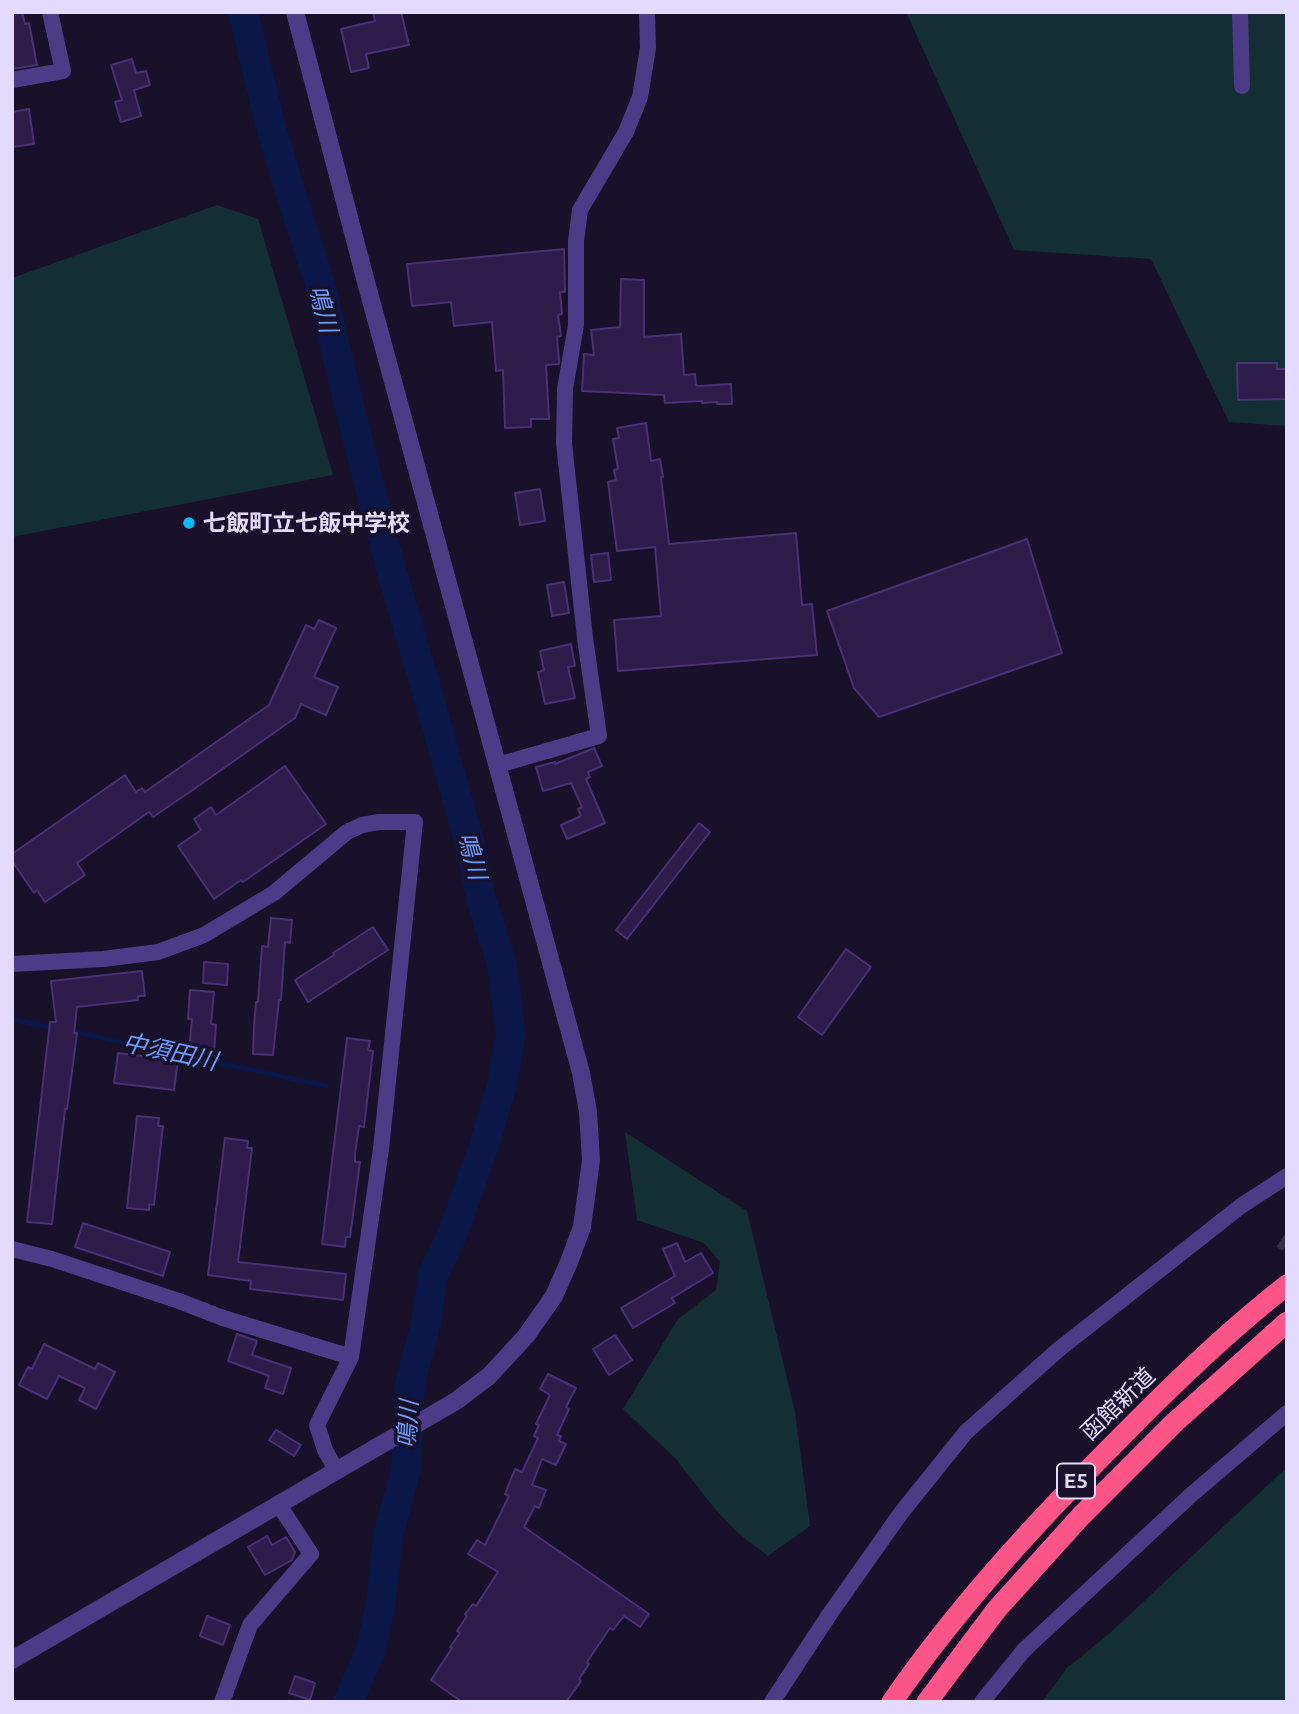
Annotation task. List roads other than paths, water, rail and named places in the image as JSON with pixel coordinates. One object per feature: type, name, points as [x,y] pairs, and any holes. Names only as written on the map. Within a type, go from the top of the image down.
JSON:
[{"type":"highway","name":"函館新道","points":[[892,1702],[973,1595],[1064,1494],[1157,1401],[1287,1285]]},
{"type":"highway","name":"E5","points":[[927,1702],[997,1609],[1081,1516],[1174,1423],[1287,1322]]},
{"type":"street","points":[[12,80],[63,71],[50,12]]},
{"type":"street","points":[[12,1660],[456,1401],[489,1376],[526,1336],[554,1296],[582,1227],[592,1160],[581,1073],[295,12]]},
{"type":"street","points":[[498,765],[599,736],[584,638],[564,443],[565,389],[576,325],[576,241],[580,210],[626,132],[640,97],[648,48],[648,12]]},
{"type":"street","points":[[1240,12],[1242,86]]},
{"type":"street","points":[[12,964],[103,959],[158,952],[204,935],[263,900],[347,832],[362,825],[379,822],[415,822],[381,1149],[351,1356],[317,1425],[325,1450],[336,1470]]},
{"type":"street","points":[[772,1702],[901,1513],[966,1432],[1058,1350],[1241,1206],[1287,1176]]},
{"type":"street","points":[[12,1248],[179,1301],[223,1318],[351,1356]]},
{"type":"street","points":[[982,1702],[1024,1650],[1191,1495],[1287,1413]]},
{"type":"street","points":[[222,1702],[250,1625],[311,1554],[279,1505]]},
{"type":"waterway","name":"鳴川","points":[[243,12],[271,127],[319,280],[393,576],[470,844],[481,898],[502,965],[511,1033],[502,1085],[484,1146],[453,1233],[433,1275],[426,1323],[410,1384],[406,1469],[388,1536],[381,1602],[371,1650],[348,1702]]},
{"type":"waterway","name":"中須田川","points":[[12,1019],[54,1028]]},
{"type":"waterway","name":"中須田川","points":[[70,1031],[327,1086]]},
{"type":"tunnel","points":[[1281,1240],[1287,1244]]},
{"type":"place","name":"七飯町立七飯中学校","points":[[189,523]]}]
